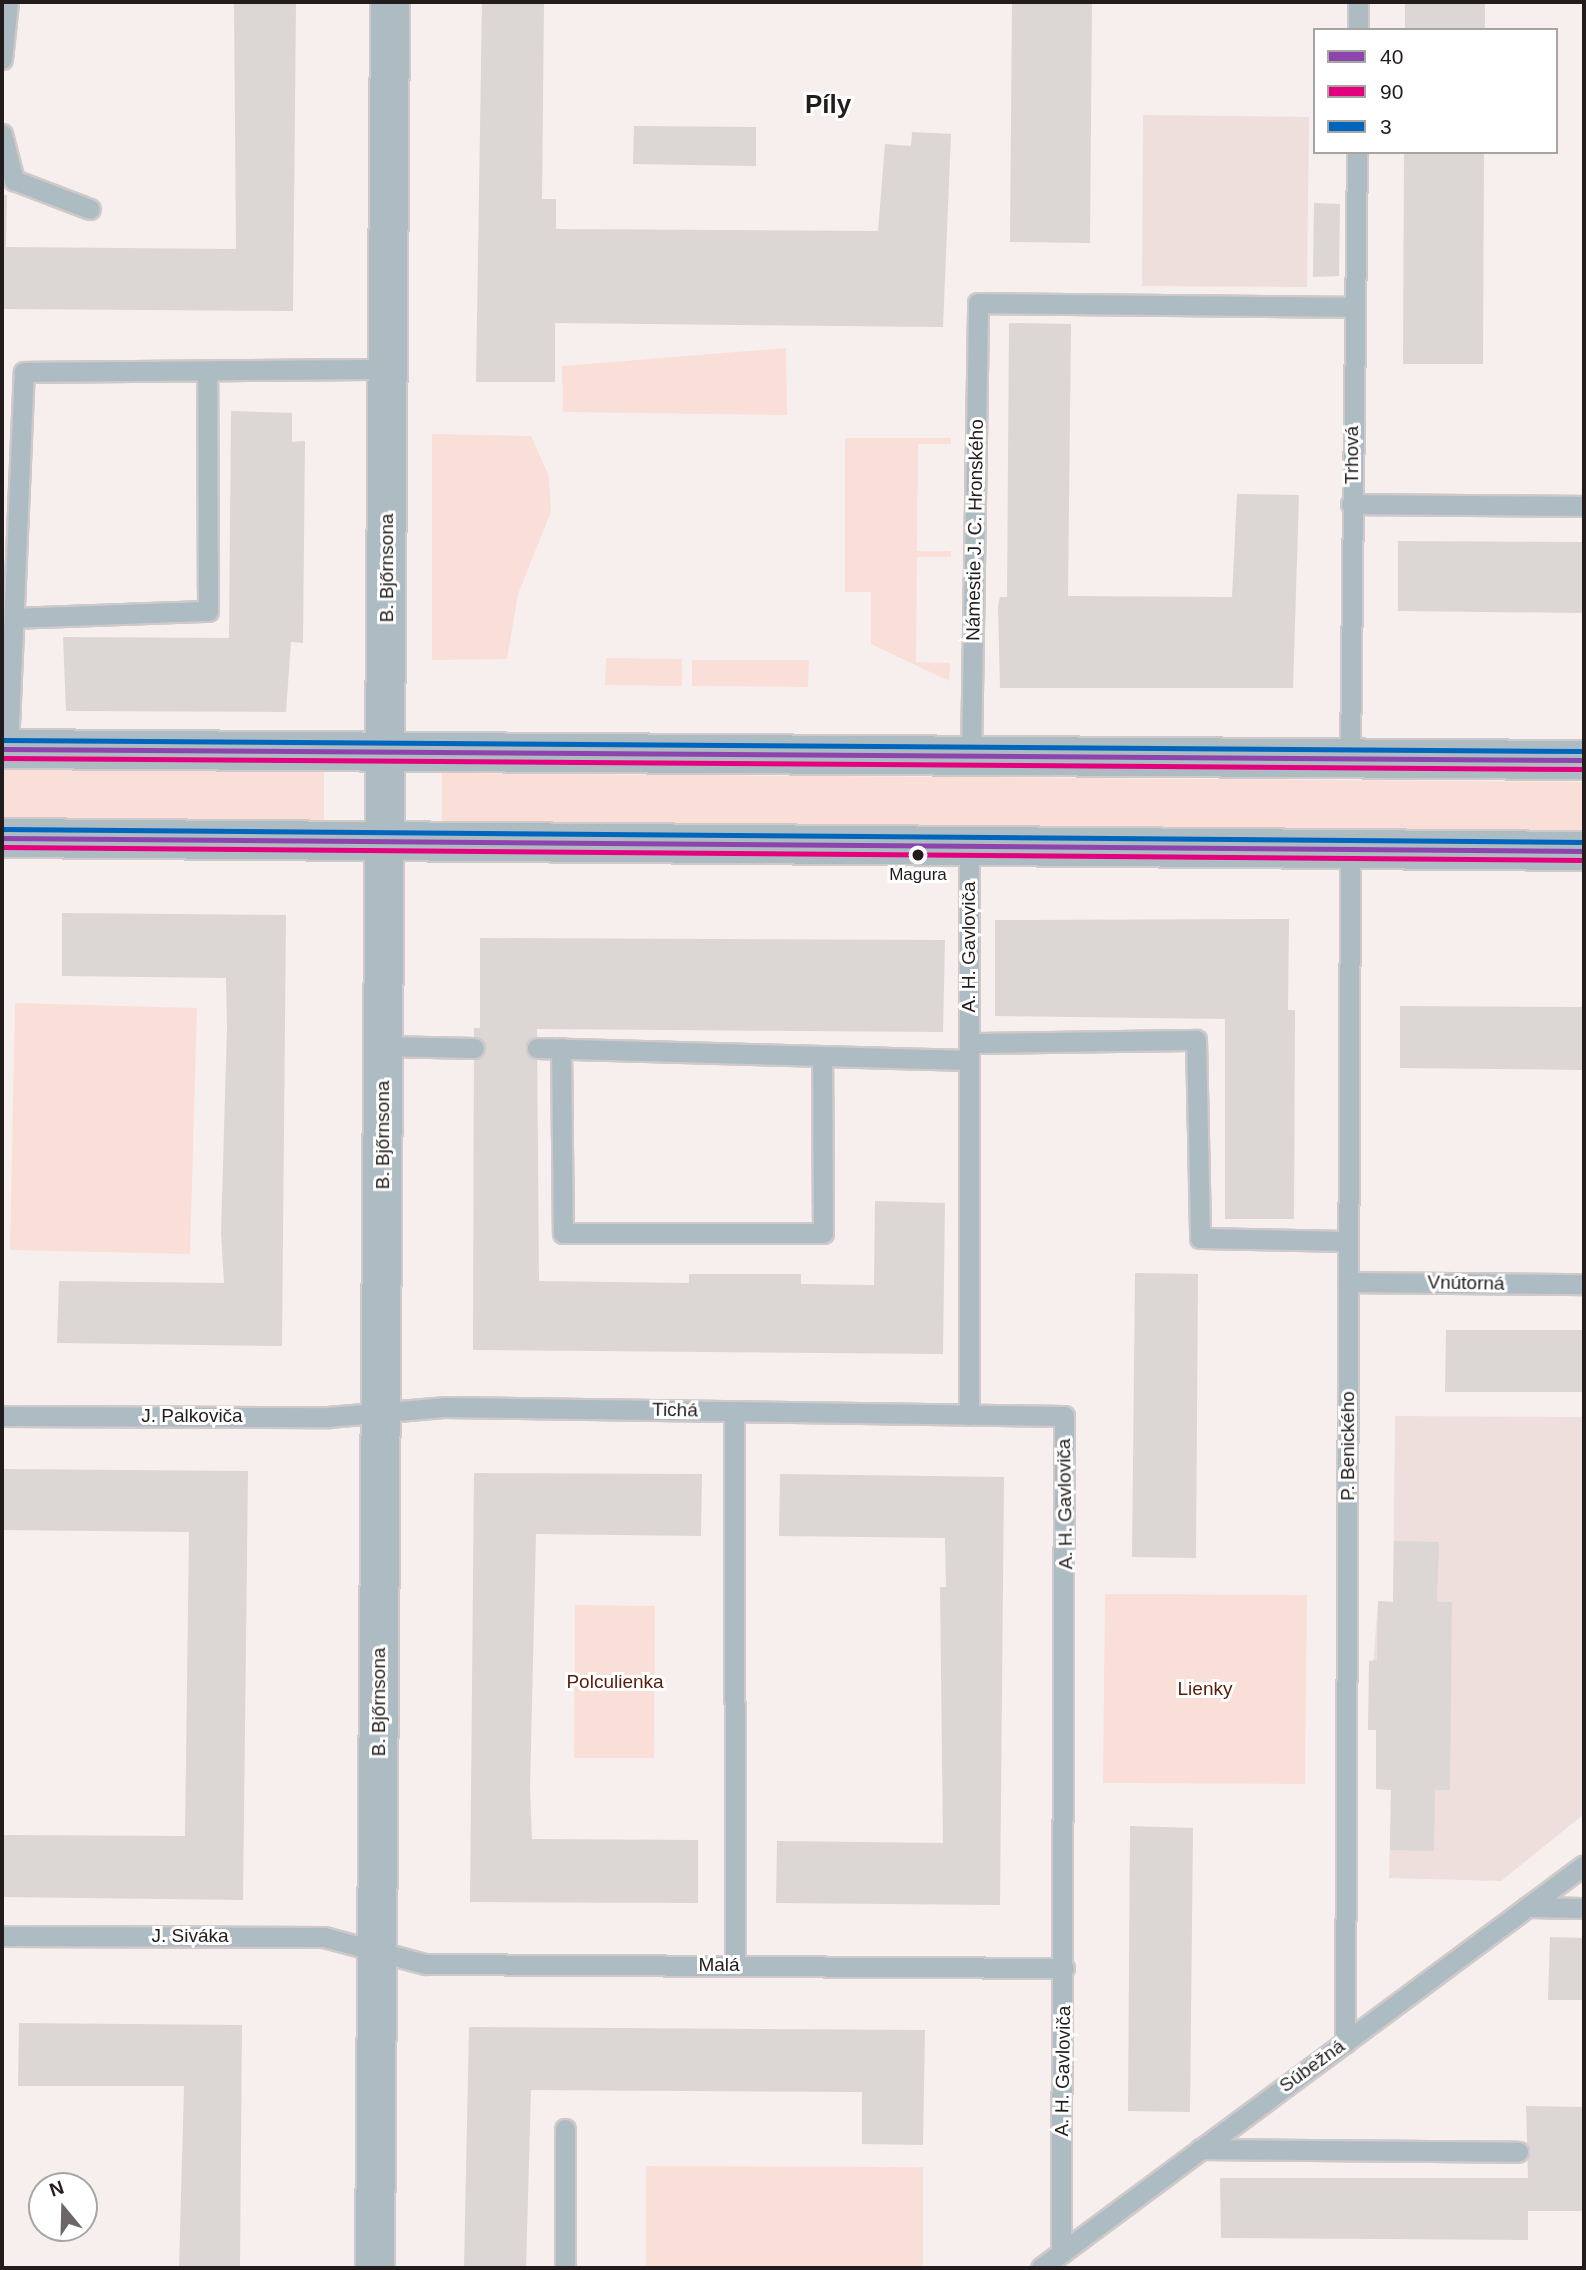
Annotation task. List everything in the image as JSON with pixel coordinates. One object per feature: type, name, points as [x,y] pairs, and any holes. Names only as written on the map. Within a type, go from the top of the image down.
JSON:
[{"type":"street","name":"B. Bjőrnsona","points":[[375,2268],[390,2]]},
{"type":"street","points":[[5,749],[386,749],[971,757],[1584,760]]},
{"type":"street","points":[[2,838],[386,844],[1584,851]]},
{"type":"lane","points":[[2,59],[8,2]]},
{"type":"lane","points":[[1358,2],[1358,28]]},
{"type":"lane","points":[[2,134],[14,180],[90,209]]},
{"type":"lane","name":"Trhová","points":[[1350,758],[1357,154]]},
{"type":"lane","name":"Námestie J. C. Hronského","points":[[971,757],[978,303],[1355,307]]},
{"type":"lane","points":[[5,749],[14,618],[24,372],[387,369]]},
{"type":"lane","points":[[14,618],[208,611],[208,371]]},
{"type":"lane","points":[[1351,504],[1584,506]]},
{"type":"lane","name":"A. H. Gavloviča","points":[[969,848],[969,1415],[1064,1416],[1061,2253]]},
{"type":"lane","name":"P. Benického","points":[[1345,2043],[1350,850]]},
{"type":"lane","points":[[537,1048],[822,1057],[1196,1040],[1200,1238],[1348,1241]]},
{"type":"lane","points":[[384,1046],[474,1048]]},
{"type":"lane","points":[[561,1048],[563,1233],[823,1233],[822,1057]]},
{"type":"lane","name":"Vnútorná","points":[[1348,1282],[1584,1284]]},
{"type":"lane","name":"Tichá","points":[[382,1412],[429,1407],[969,1415]]},
{"type":"lane","points":[[734,1411],[735,1965]]},
{"type":"lane","name":"J. Palkoviča","points":[[2,1416],[328,1417],[382,1412]]},
{"type":"lane","name":"Súbežná","points":[[1041,2268],[1584,1865]]},
{"type":"lane","points":[[1527,1907],[1584,1908]]},
{"type":"lane","name":"J. Siváka","points":[[2,1936],[324,1937],[377,1949]]},
{"type":"lane","name":"Malá","points":[[377,1949],[425,1964],[1064,1968]]},
{"type":"lane","points":[[565,2129],[565,2268]]},
{"type":"lane","points":[[1200,2149],[1518,2152]]},
{"type":"shaded area","points":[[1143,115],[1309,117],[1307,287],[1142,286]]},
{"type":"shaded area","points":[[1395,1416],[1584,1417],[1584,1814],[1501,1881],[1389,1878],[1391,1790],[1376,1789],[1376,1730],[1368,1730],[1378,1601],[1393,1602]]},
{"type":"green space","points":[[786,348],[787,415],[563,412],[562,366]]},
{"type":"green space","points":[[432,434],[531,436],[549,476],[551,512],[518,594],[507,659],[432,660]]},
{"type":"green space","points":[[845,438],[951,438],[951,444],[918,444],[917,551],[951,551],[951,557],[917,557],[916,662],[950,663],[949,681],[871,644],[871,592],[845,592]]},
{"type":"green space","points":[[606,658],[682,659],[682,686],[605,685]]},
{"type":"green space","points":[[692,660],[809,660],[808,687],[692,686]]},
{"type":"green space","points":[[2,769],[324,772],[324,821],[2,817]]},
{"type":"green space","points":[[442,773],[1584,782],[1584,831],[442,823]]},
{"type":"green space","points":[[15,1003],[197,1008],[190,1254],[10,1250]]},
{"type":"green space","name":"Lienky","points":[[1105,1594],[1307,1595],[1305,1784],[1103,1783]]},
{"type":"green space","name":"Polculienka","points":[[575,1605],[655,1606],[654,1758],[574,1758]]},
{"type":"green space","points":[[646,2166],[923,2167],[923,2268],[646,2268]]},
{"type":"building","points":[[234,2],[296,2],[293,311],[2,309],[2,195],[7,195],[6,247],[236,249]]},
{"type":"building","points":[[482,2],[544,2],[542,199],[556,199],[556,229],[878,231],[885,144],[911,146],[912,132],[951,134],[943,327],[555,323],[555,382],[476,382]]},
{"type":"building","points":[[1012,2],[1092,2],[1090,243],[1010,242]]},
{"type":"building","points":[[1405,2],[1485,2],[1485,28],[1405,28]]},
{"type":"building","points":[[634,126],[756,127],[756,166],[633,164]]},
{"type":"building","points":[[1404,154],[1484,154],[1483,364],[1403,364]]},
{"type":"building","points":[[1314,203],[1340,204],[1339,276],[1313,277]]},
{"type":"building","points":[[1009,323],[1071,324],[1068,596],[1232,597],[1237,494],[1299,495],[1293,688],[1000,688],[998,606],[1000,597],[1007,597]]},
{"type":"building","points":[[231,411],[292,413],[292,442],[305,441],[303,643],[291,642],[286,712],[66,711],[63,637],[229,638]]},
{"type":"building","points":[[1398,541],[1584,542],[1584,613],[1398,611]]},
{"type":"building","points":[[62,913],[286,915],[282,1346],[57,1343],[59,1281],[224,1283],[221,1232],[227,1027],[226,978],[62,976]]},
{"type":"building","points":[[1289,919],[1288,1010],[1295,1010],[1294,1219],[1225,1219],[1225,1019],[995,1016],[995,920]]},
{"type":"building","points":[[480,938],[945,940],[943,1032],[537,1029],[539,1281],[689,1283],[689,1274],[801,1274],[801,1284],[874,1285],[875,1201],[945,1203],[943,1354],[473,1350],[474,1028],[480,1028]]},
{"type":"building","points":[[1400,1006],[1584,1007],[1584,1070],[1400,1068]]},
{"type":"building","points":[[1135,1273],[1198,1274],[1196,1558],[1132,1557]]},
{"type":"building","points":[[1446,1330],[1584,1330],[1584,1392],[1445,1392]]},
{"type":"building","points":[[2,1469],[248,1471],[243,1900],[2,1897],[2,1835],[185,1836],[189,1532],[2,1530]]},
{"type":"building","points":[[474,1473],[702,1474],[701,1536],[536,1534],[530,1788],[532,1839],[698,1840],[698,1903],[470,1902]]},
{"type":"building","points":[[780,1474],[1004,1477],[1000,1905],[776,1903],[777,1841],[943,1843],[940,1587],[946,1587],[945,1538],[779,1536]]},
{"type":"building","points":[[1394,1541],[1439,1542],[1437,1602],[1452,1602],[1450,1790],[1435,1790],[1434,1851],[1390,1850],[1391,1790],[1376,1789],[1376,1730],[1368,1730],[1369,1661],[1377,1660],[1378,1601],[1393,1602]]},
{"type":"building","points":[[1130,1826],[1193,1828],[1190,2112],[1128,2111]]},
{"type":"building","points":[[1550,1937],[1584,1938],[1584,2000],[1548,2000]]},
{"type":"building","points":[[19,2023],[242,2025],[240,2268],[179,2268],[184,2086],[18,2086]]},
{"type":"building","points":[[469,2027],[925,2030],[923,2145],[862,2144],[862,2092],[531,2090],[526,2268],[464,2268]]},
{"type":"building","points":[[1526,2106],[1584,2107],[1584,2211],[1528,2211],[1528,2240],[1221,2238],[1220,2178],[1528,2178]]},
{"type":"transit line","name":"3","points":[[2,740],[1584,751]]},
{"type":"transit line","name":"40","points":[[2,749],[1584,760]]},
{"type":"transit line","name":"90","points":[[2,758],[1584,769]]},
{"type":"transit line","name":"3","points":[[2,829],[1584,842]]},
{"type":"transit line","name":"40","points":[[2,838],[1584,851]]},
{"type":"transit line","name":"90","points":[[2,847],[1584,860]]},
{"type":"place","name":"Magura","points":[[918,855]]},
{"type":"district","name":"Píly","points":[[828,105]]}]
